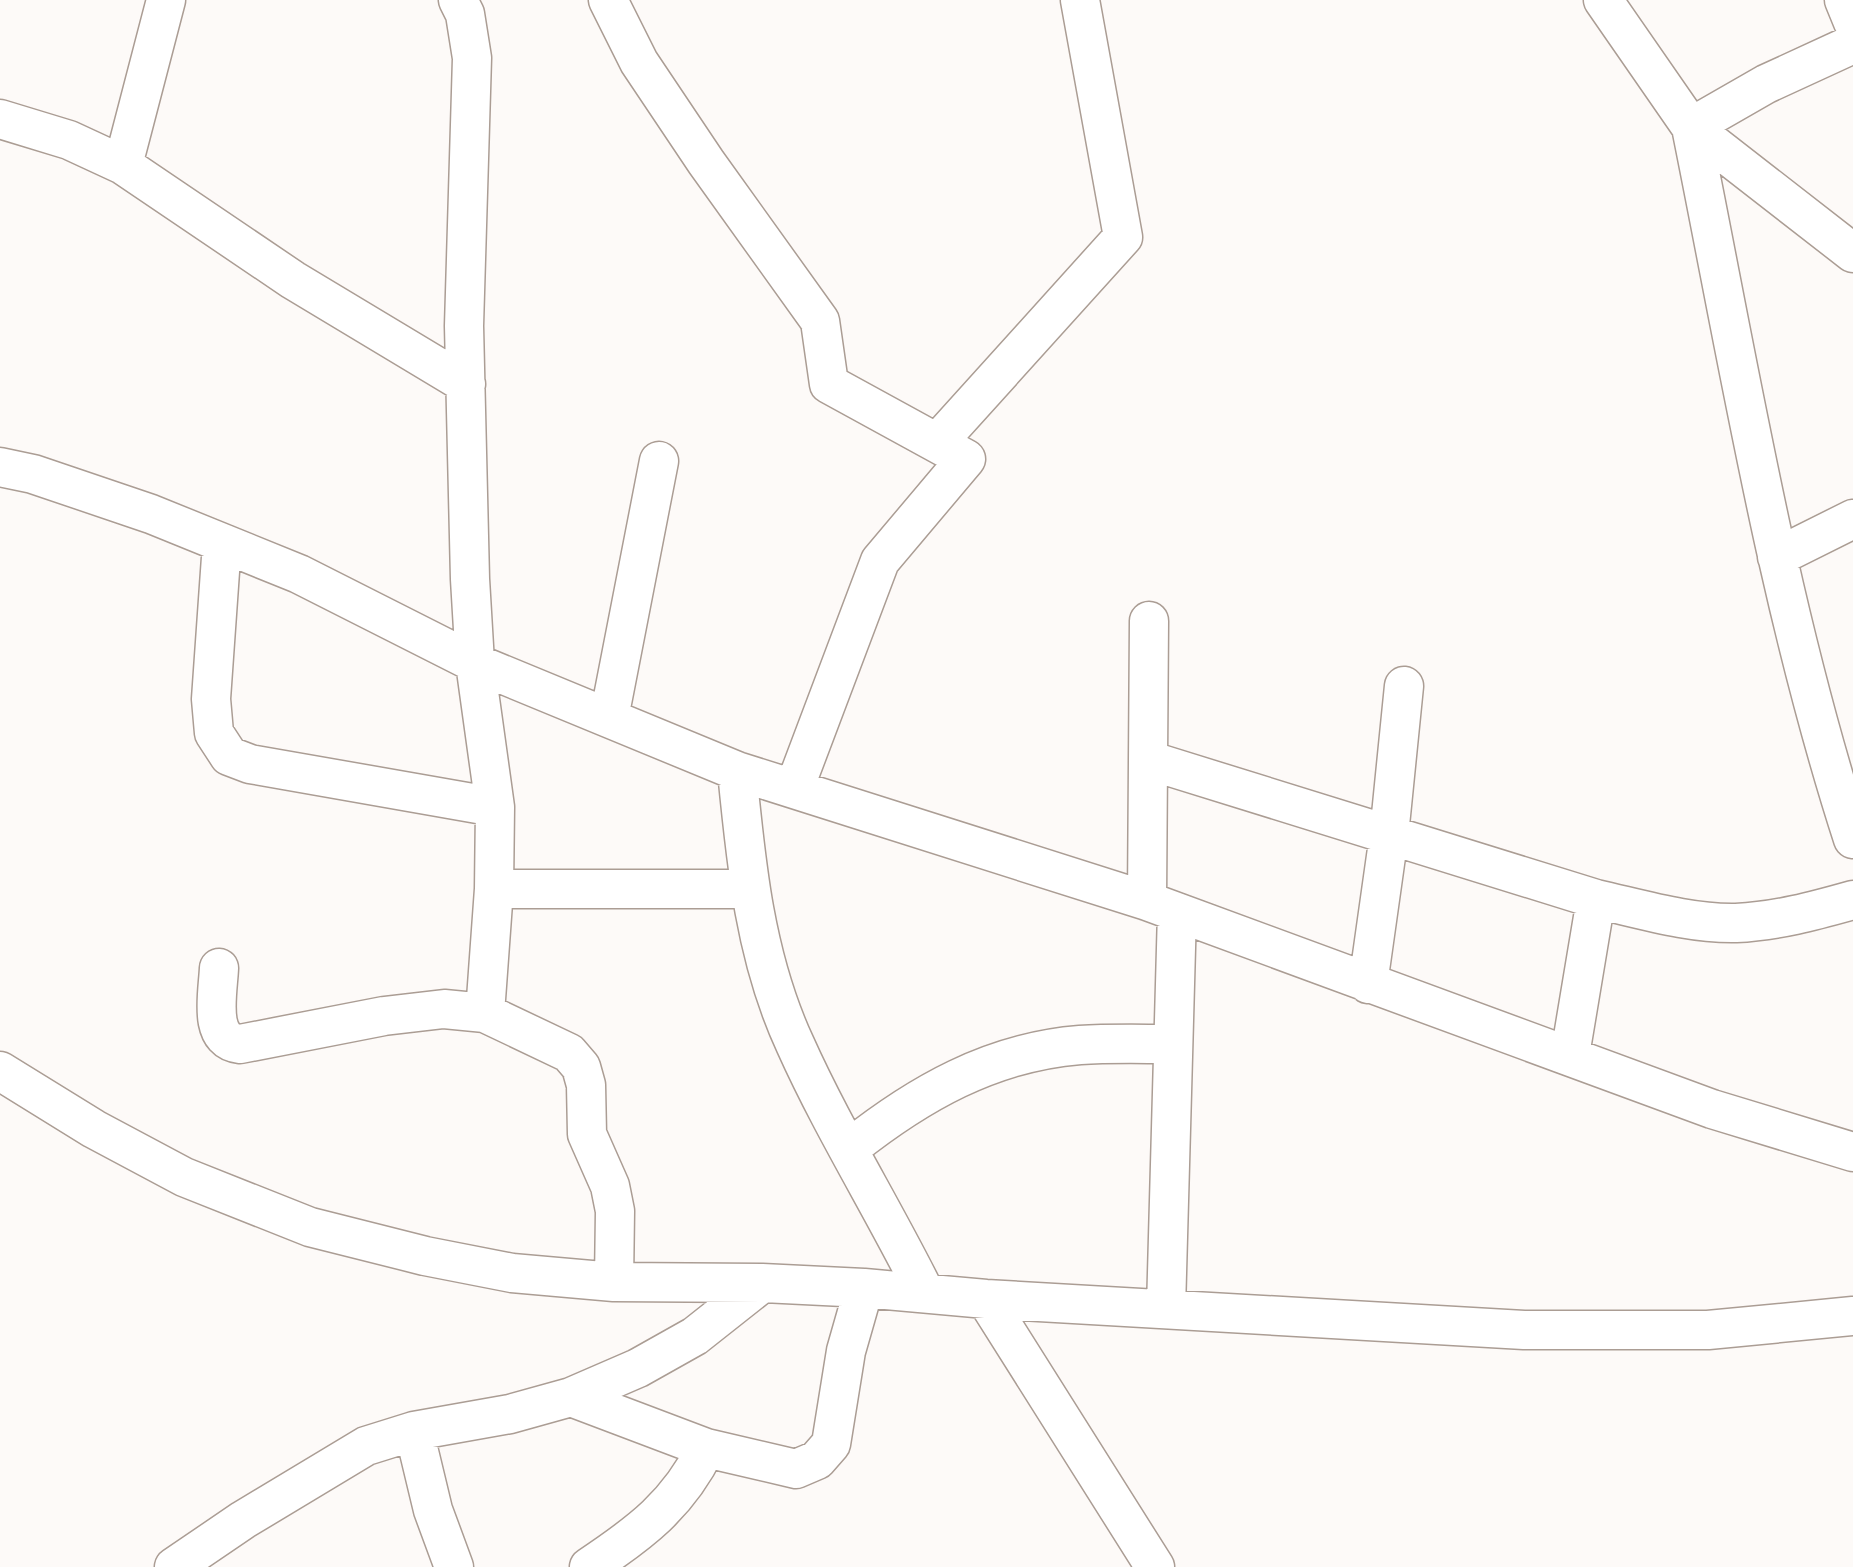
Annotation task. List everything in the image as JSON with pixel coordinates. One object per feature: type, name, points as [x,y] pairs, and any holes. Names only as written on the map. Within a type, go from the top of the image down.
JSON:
[{"type":"street","points":[[122,165],[166,0]]},
{"type":"street","points":[[458,0],[465,14],[472,58],[465,242],[466,384],[475,663],[495,807],[494,889],[485,1013]]},
{"type":"street","points":[[608,0],[639,62],[706,162],[820,321],[829,384],[966,459],[880,561],[794,789]]},
{"type":"street","points":[[937,443],[1123,237],[1080,0]]},
{"type":"street","points":[[1603,0],[1690,127],[1755,180],[1853,253]]},
{"type":"street","points":[[1844,0],[1853,22]]},
{"type":"street","points":[[1690,127],[1766,84],[1853,44]]},
{"type":"street","points":[[0,119],[69,140],[122,165],[293,280],[466,384]]},
{"type":"street","points":[[1690,127],[1777,557],[1841,762],[1853,839]]},
{"type":"street","points":[[609,718],[659,461]]},
{"type":"street","points":[[0,467],[33,474],[151,514],[222,543],[299,575],[475,663],[737,771],[1162,906],[1713,1109],[1853,1152]]},
{"type":"street","points":[[1777,557],[1853,519]]},
{"type":"street","points":[[222,543],[211,699],[214,733],[229,756],[250,764],[495,807]]},
{"type":"street","points":[[1149,621],[1148,760],[1162,906],[1171,1044],[1166,1308]]},
{"type":"street","points":[[1368,984],[1390,835],[1404,686]]},
{"type":"street","points":[[1148,760],[1596,899],[1671,915],[1734,923],[1798,916],[1853,900]]},
{"type":"street","points":[[737,771],[748,889],[772,981],[794,1043],[925,1293]]},
{"type":"street","points":[[494,889],[748,889]]},
{"type":"street","points":[[1570,1055],[1596,899]]},
{"type":"street","points":[[219,968],[218,1023],[221,1035],[229,1043],[240,1044],[384,1016],[444,1009],[485,1013],[569,1053],[581,1067],[586,1085],[587,1134],[610,1186],[615,1211],[614,1282]]},
{"type":"street","points":[[850,1148],[918,1098],[969,1071],[1018,1055],[1080,1045],[1171,1044]]},
{"type":"street","points":[[0,1071],[94,1129],[184,1177],[310,1227],[425,1256],[512,1273],[614,1282],[762,1283],[864,1288],[986,1299],[1524,1330],[1708,1330],[1853,1316]]},
{"type":"street","points":[[174,1567],[330,1466],[366,1446],[414,1431],[510,1414],[571,1397],[638,1368],[695,1336],[762,1283]]},
{"type":"street","points":[[571,1397],[706,1448],[796,1469],[817,1460],[831,1444],[846,1351],[864,1288]]},
{"type":"street","points":[[986,1299],[1156,1567]]},
{"type":"street","points":[[414,1431],[433,1510],[454,1567]]},
{"type":"street","points":[[589,1567],[665,1509],[690,1481],[706,1448]]}]
